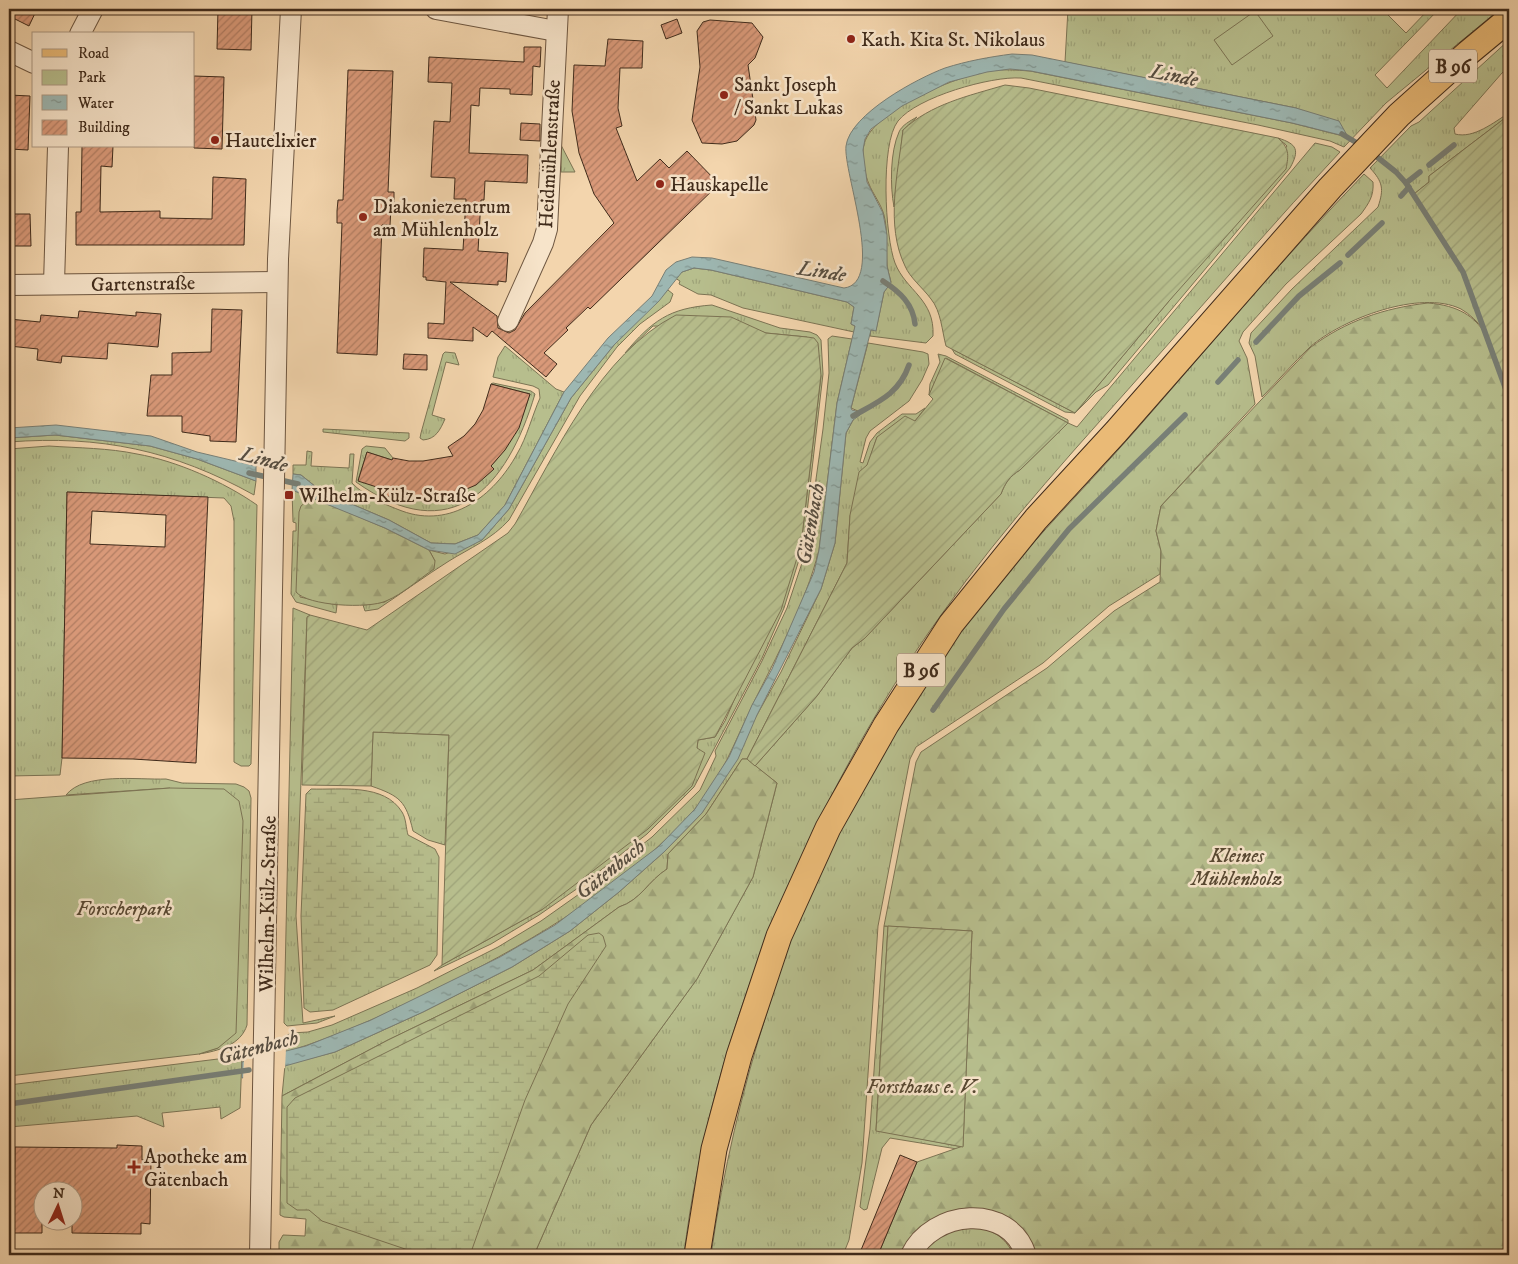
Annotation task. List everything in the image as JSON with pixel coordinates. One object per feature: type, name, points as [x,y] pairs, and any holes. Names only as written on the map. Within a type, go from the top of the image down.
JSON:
[{"type":"main road","name":"B 96","points":[[697,1255],[717,1140],[739,1056],[779,936],[828,828],[886,725],[951,624],[1036,518],[1116,432],[1330,188],[1399,115],[1468,53],[1509,20]]},
{"type":"street","points":[[81,32],[93,9]]},
{"type":"street","name":"Wilhelm-Külz-Straße","points":[[260,1255],[277,282],[291,9]]},
{"type":"street","points":[[436,9],[556,31]]},
{"type":"street","name":"Heidmühlenstraße","points":[[508,321],[544,243],[547,229],[558,9]]},
{"type":"street","points":[[9,51],[32,62]]},
{"type":"street","points":[[54,284],[58,148]]},
{"type":"street","name":"Gartenstraße","points":[[9,285],[277,282]]},
{"type":"street","points":[[911,1255],[914,1247],[933,1228],[954,1219],[972,1218],[990,1221],[1005,1228],[1016,1239],[1026,1255]]},
{"type":"green space","points":[[1068,9],[1382,9],[1406,33],[1429,9],[1439,9],[1375,75],[1387,88],[1462,9],[1500,9],[1386,103],[1344,147],[1330,141],[1258,125],[1021,78],[992,80],[974,84],[937,96],[921,104],[898,121],[892,133],[887,169],[887,213],[895,263],[900,273],[925,304],[932,323],[933,336],[926,343],[870,336],[871,329],[876,330],[884,292],[891,282],[887,266],[884,215],[868,181],[864,168],[863,151],[867,137],[878,123],[894,110],[935,88],[974,74],[989,71],[1030,71],[1292,123],[1347,137],[1296,108],[1065,62]]},
{"type":"green space","points":[[1255,11],[1273,36],[1232,65],[1214,40]]},
{"type":"green space","points":[[1509,40],[1509,68],[1502,73],[1454,128],[1455,134],[1462,135],[1476,132],[1509,113],[1509,115],[1429,176],[1429,182],[1414,194],[1463,272],[1484,329],[1461,309],[1444,304],[1404,305],[1382,310],[1341,326],[1310,347],[1262,397],[1255,356],[1249,343],[1251,333],[1292,289],[1378,207],[1382,190],[1378,177],[1370,168],[1411,126],[1419,122]]},
{"type":"green space","points":[[1005,85],[1029,88],[1278,138],[1287,152],[1286,169],[1169,301],[1075,413],[946,346],[939,315],[934,304],[907,270],[899,250],[894,216],[896,181],[903,130],[938,107]]},
{"type":"green space","points":[[1509,115],[1509,398],[1463,272],[1414,194],[1429,182],[1429,176]]},
{"type":"green space","points":[[917,117],[903,130],[894,207],[892,169],[896,140],[902,127]]},
{"type":"green space","points":[[1278,138],[1293,145],[1296,152],[1290,168],[1108,385],[1096,392],[1075,413],[1169,301],[1287,146]]},
{"type":"green space","points":[[1315,143],[1332,147],[1340,152],[1247,254],[1018,515],[941,615],[895,684],[851,759],[810,838],[774,920],[743,1004],[717,1088],[697,1172],[684,1255],[534,1255],[591,1125],[697,979],[753,877],[777,783],[755,766],[817,696],[852,648],[865,638],[1001,494],[1011,477],[1068,423],[1077,427]]},
{"type":"green space","points":[[561,145],[575,172],[561,172]]},
{"type":"green space","points":[[1364,174],[1373,182],[1373,191],[1361,214],[1286,284],[1243,332],[1239,341],[1247,358],[1255,404],[1161,506],[1156,531],[1161,551],[1160,574],[1109,606],[1043,663],[916,747],[910,759],[878,926],[862,1163],[849,1240],[843,1255],[711,1255],[727,1162],[742,1100],[786,950],[806,901],[845,820],[888,742],[935,666],[1002,578],[1136,430],[1277,268]]},
{"type":"green space","points":[[694,268],[711,270],[847,302],[854,307],[851,324],[855,326],[854,332],[743,308],[711,295],[698,294],[679,284],[680,281],[675,278],[682,272]]},
{"type":"green space","points":[[668,290],[673,294],[670,302],[640,324],[617,347],[580,396],[509,520],[488,538],[440,567],[378,609],[365,611],[363,605],[385,602],[435,561],[429,550],[445,554],[482,540],[509,509],[571,398],[614,345]]},
{"type":"green space","name":"Kleines Mühlenholz","points":[[1428,303],[1449,306],[1464,313],[1476,322],[1492,347],[1509,398],[1509,1255],[1036,1255],[1023,1232],[991,1213],[902,1255],[878,1255],[917,1162],[963,1146],[972,931],[884,926],[916,762],[921,752],[1047,668],[1114,611],[1160,582],[1161,551],[1156,531],[1161,506],[1311,347],[1338,330],[1366,317],[1396,308]]},
{"type":"green space","points":[[712,305],[780,328],[810,332],[817,335],[821,340],[823,374],[803,547],[784,608],[762,658],[694,787],[647,834],[578,888],[539,915],[491,944],[434,971],[543,909],[697,748],[698,740],[715,737],[725,721],[801,545],[821,376],[807,337],[766,333],[754,329],[653,326],[625,353],[644,332],[663,318],[684,309]]},
{"type":"green space","points":[[676,315],[731,317],[766,333],[814,338],[818,343],[821,375],[801,545],[781,610],[715,737],[698,740],[697,748],[705,753],[692,786],[648,829],[543,909],[442,965],[449,735],[373,732],[371,786],[302,785],[307,617],[310,615],[367,630],[508,533],[582,407],[602,379],[649,332]]},
{"type":"green space","points":[[832,336],[852,339],[837,403],[819,550],[790,630],[727,760],[704,798],[668,837],[641,862],[580,908],[548,928],[482,966],[369,1021],[286,1052],[284,1037],[291,1033],[308,1032],[332,1025],[417,988],[498,947],[541,921],[582,892],[652,837],[700,790],[716,756],[715,751],[762,661],[787,608],[806,551],[829,373],[828,339]]},
{"type":"green space","points":[[868,343],[923,352],[928,354],[929,364],[909,401],[870,431],[866,438],[860,462],[863,463],[870,442],[877,433],[902,414],[916,414],[925,408],[915,421],[877,437],[850,516],[847,563],[747,759],[742,759],[706,814],[668,854],[667,869],[633,900],[619,907],[533,970],[388,1040],[282,1096],[285,1065],[335,1052],[423,1012],[512,967],[570,931],[619,892],[664,852],[702,813],[781,672],[821,589],[835,543],[846,433],[858,411],[851,408]]},
{"type":"green space","points":[[505,346],[556,389],[564,392],[505,505],[478,535],[455,544],[431,543],[389,520],[321,491],[301,475],[293,474],[293,465],[306,465],[307,451],[312,452],[311,466],[349,468],[350,454],[354,454],[352,483],[382,503],[402,511],[437,516],[454,512],[469,505],[496,483],[517,454],[524,441],[540,398],[539,389],[533,386],[493,377],[498,357]]},
{"type":"green space","points":[[952,349],[1075,413],[1065,412],[955,354]]},
{"type":"green space","points":[[445,352],[455,353],[459,365],[446,362],[432,415],[445,419],[434,436],[423,440],[420,438],[421,433]]},
{"type":"green space","points":[[938,354],[946,356],[1068,420],[1068,423],[946,358],[929,395],[930,384],[940,362]]},
{"type":"green space","points":[[945,358],[1068,423],[1011,477],[1001,494],[865,638],[852,648],[817,696],[755,766],[747,759],[847,563],[850,515],[859,472],[867,465],[877,437],[905,416],[915,421],[933,399],[929,395]]},
{"type":"green space","points":[[491,384],[531,391],[535,394],[523,428],[509,457],[491,481],[471,499],[447,509],[421,510],[390,502],[356,482],[362,449],[366,446],[385,448],[393,458],[392,460],[367,452],[358,480],[386,490],[385,496],[416,501],[443,498],[456,494],[481,479],[494,469],[491,466],[515,433],[530,394]]},
{"type":"green space","points":[[323,429],[409,433],[409,438],[405,441],[323,432]]},
{"type":"green space","points":[[55,435],[150,446],[197,459],[256,481],[254,495],[194,467],[135,449],[74,441],[9,442],[9,438]]},
{"type":"green space","points":[[49,446],[116,450],[152,457],[200,474],[230,488],[257,505],[251,764],[249,766],[241,766],[234,762],[234,521],[231,506],[224,498],[67,492],[62,758],[60,775],[9,776],[9,449]]},
{"type":"green space","points":[[292,490],[312,497],[308,499],[300,597],[337,605],[336,613],[296,602],[291,594],[293,531],[296,531],[296,523],[293,522]]},
{"type":"green space","points":[[312,497],[385,528],[429,550],[435,561],[434,569],[399,594],[386,601],[377,603],[339,605],[303,597],[296,592],[299,512],[301,506]]},
{"type":"green space","points":[[293,608],[310,615],[307,618],[296,916],[303,1023],[335,1016],[317,1023],[287,1026],[284,1023]]},
{"type":"green space","points":[[373,732],[449,735],[445,845],[428,840],[413,831],[408,813],[400,801],[389,793],[371,786]]},
{"type":"green space","points":[[742,759],[747,759],[777,783],[753,877],[697,979],[591,1125],[534,1255],[279,1254],[279,1242],[283,1235],[305,1236],[306,1219],[280,1215],[282,1096],[388,1040],[533,970],[619,907],[633,900],[667,869],[668,854],[706,814]]},
{"type":"green space","points":[[127,778],[166,779],[182,783],[236,784],[249,791],[251,798],[247,1025],[240,1038],[228,1046],[199,1054],[218,1048],[170,788],[66,795],[74,788],[98,780]]},
{"type":"green space","name":"Forscherpark","points":[[170,788],[224,789],[239,801],[243,821],[236,1033],[218,1048],[199,1054],[9,1076],[9,800]]},
{"type":"green space","points":[[311,789],[361,790],[384,796],[402,812],[408,835],[435,849],[439,857],[437,955],[430,965],[333,1010],[310,1012],[304,1008],[301,916],[306,794]]},
{"type":"green space","points":[[884,926],[888,926],[876,1130],[963,1147],[957,1149],[890,1138],[882,1148],[867,1209],[864,1210],[860,1207],[870,1129]]},
{"type":"green space","name":"Forsthaus e. V.","points":[[888,926],[972,931],[963,1147],[876,1131]]},
{"type":"green space","points":[[599,933],[603,936],[606,946],[568,1004],[525,1100],[470,1255],[423,1255],[322,1221],[309,1210],[297,1210],[287,1203],[287,1107],[295,1098],[539,976],[588,935]]},
{"type":"green space","points":[[242,1056],[240,1108],[221,1119],[220,1107],[162,1113],[164,1127],[137,1116],[9,1127],[9,1085]]},
{"type":"green space","points":[[956,1226],[983,1229],[997,1234],[1009,1246],[1014,1255],[921,1255],[938,1235]]},
{"type":"water","points":[[1012,54],[1032,55],[1296,108],[1339,121],[1348,137],[1292,123],[1031,71],[1010,69],[987,72],[949,82],[902,106],[871,129],[865,139],[863,150],[867,182],[883,213],[887,235],[887,266],[891,283],[884,292],[876,331],[871,330],[851,408],[860,412],[860,415],[853,420],[846,433],[835,543],[821,589],[757,715],[738,759],[702,813],[664,852],[619,892],[570,931],[512,967],[423,1012],[335,1052],[242,1078],[242,1062],[306,1046],[371,1020],[500,957],[555,925],[658,847],[695,809],[729,757],[752,705],[772,669],[814,572],[819,550],[837,403],[855,326],[851,324],[854,307],[847,302],[711,270],[694,268],[682,272],[659,301],[614,345],[571,398],[509,509],[482,540],[455,554],[429,550],[385,528],[292,490],[293,474],[301,475],[321,491],[389,520],[431,543],[455,544],[478,535],[505,505],[564,392],[608,338],[652,296],[666,270],[676,262],[692,257],[712,258],[844,288],[856,282],[862,267],[862,248],[860,225],[847,159],[846,146],[850,134],[872,110],[903,89],[933,73],[953,66]]},
{"type":"water","points":[[56,425],[151,436],[197,452],[256,466],[256,481],[197,459],[150,446],[55,435],[9,438],[9,428]]},
{"type":"pier","points":[[286,1049],[285,1068],[243,1080],[244,1059]]},
{"type":"building","points":[[9,9],[37,9],[29,26],[9,16]]},
{"type":"building","points":[[218,9],[252,9],[251,50],[217,49]]},
{"type":"building","points":[[677,19],[682,33],[666,39],[661,25]]},
{"type":"building","name":"Sankt Joseph / Sankt Lukas","points":[[710,20],[752,23],[763,37],[755,58],[748,65],[756,120],[754,125],[737,141],[722,144],[702,143],[692,120],[700,67],[697,31],[703,22]]},
{"type":"building","points":[[608,39],[643,41],[642,68],[620,68],[618,108],[622,126],[616,128],[637,181],[660,159],[669,168],[687,151],[719,184],[590,309],[588,307],[566,328],[568,330],[544,353],[557,364],[546,377],[492,331],[487,337],[473,327],[473,341],[428,338],[428,323],[444,324],[446,282],[426,280],[426,277],[423,277],[424,248],[463,250],[466,199],[454,199],[455,178],[431,177],[434,121],[450,122],[452,83],[428,82],[429,57],[524,62],[524,47],[541,47],[540,67],[533,66],[532,95],[510,94],[510,89],[480,88],[479,106],[471,105],[469,153],[528,155],[527,183],[485,181],[484,200],[481,200],[478,251],[508,253],[506,282],[498,281],[498,285],[450,282],[497,316],[498,328],[509,333],[515,330],[525,313],[614,223],[594,194],[579,153],[572,111],[574,65],[605,66]]},
{"type":"building","name":"Diakoniezentrum am Mühlenholz","points":[[348,70],[393,71],[388,192],[394,192],[394,208],[391,208],[390,225],[382,225],[377,355],[337,353],[342,223],[337,223],[337,211],[338,200],[343,200]]},
{"type":"building","points":[[195,76],[224,77],[222,149],[194,148]]},
{"type":"building","points":[[9,95],[30,96],[28,150],[9,149]]},
{"type":"building","points":[[521,123],[540,124],[540,141],[520,140]]},
{"type":"building","points":[[82,148],[113,148],[112,167],[101,166],[100,212],[160,211],[160,218],[212,219],[213,177],[246,179],[244,245],[76,245],[76,212],[81,212]]},
{"type":"building","points":[[9,214],[30,214],[31,246],[9,246]]},
{"type":"building","points":[[212,309],[242,310],[236,442],[210,441],[210,436],[182,432],[182,416],[147,416],[151,375],[172,375],[172,353],[211,352]]},
{"type":"building","points":[[79,311],[136,316],[136,312],[161,314],[158,347],[108,343],[107,359],[62,356],[61,363],[37,360],[38,349],[9,346],[9,319],[40,322],[41,315],[78,318]]},
{"type":"building","points":[[404,354],[427,355],[427,370],[403,369]]},
{"type":"building","points":[[491,384],[530,394],[519,428],[505,450],[491,466],[494,469],[476,485],[450,496],[428,501],[404,500],[385,496],[386,490],[358,481],[367,452],[392,460],[393,458],[409,461],[423,461],[453,456],[448,447],[464,436],[475,424],[483,410]]},
{"type":"building","points":[[67,492],[208,497],[196,763],[133,759],[62,758]],"holes":[[[92,511],[166,515],[165,547],[90,544]]]},
{"type":"building","points":[[117,1145],[142,1146],[142,1160],[151,1160],[150,1224],[141,1223],[141,1234],[72,1233],[82,1232],[82,1182],[32,1182],[32,1232],[42,1233],[14,1233],[15,1147],[117,1148]]},
{"type":"building","points":[[900,1155],[917,1162],[878,1255],[859,1255]]},
{"type":"waterway","name":"Linde","points":[[1342,134],[1362,146]]},
{"type":"waterway","points":[[1429,165],[1454,145]]},
{"type":"waterway","name":"Linde","points":[[1372,153],[1396,172],[1406,183],[1463,272],[1509,398]]},
{"type":"waterway","points":[[1406,183],[1420,172]]},
{"type":"waterway","points":[[1401,196],[1409,187]]},
{"type":"waterway","points":[[1348,255],[1382,223]]},
{"type":"waterway","points":[[1256,342],[1299,296],[1340,263]]},
{"type":"waterway","points":[[883,281],[905,299],[912,310],[915,324]]},
{"type":"waterway","points":[[1218,382],[1238,360]]},
{"type":"waterway","points":[[853,416],[887,396],[900,383],[909,365]]},
{"type":"waterway","points":[[933,710],[1004,609],[1069,529],[1185,415]]},
{"type":"waterway","name":"Linde","points":[[249,473],[298,484]]},
{"type":"waterway","name":"Gätenbach","points":[[9,1104],[249,1070]]},
{"type":"place","name":"Kath. Kita St. Nikolaus","points":[[851,39]]},
{"type":"place","name":"Sankt Joseph / Sankt Lukas","points":[[724,95]]},
{"type":"place","name":"Hautelixier","points":[[215,140]]},
{"type":"place","name":"Hauskapelle","points":[[660,184]]},
{"type":"place","name":"Diakoniezentrum am Mühlenholz","points":[[363,217]]},
{"type":"place","name":"Wilhelm-Külz-Straße","points":[[289,495]]},
{"type":"place","name":"Apotheke am Gätenbach","points":[[134,1167]]}]
